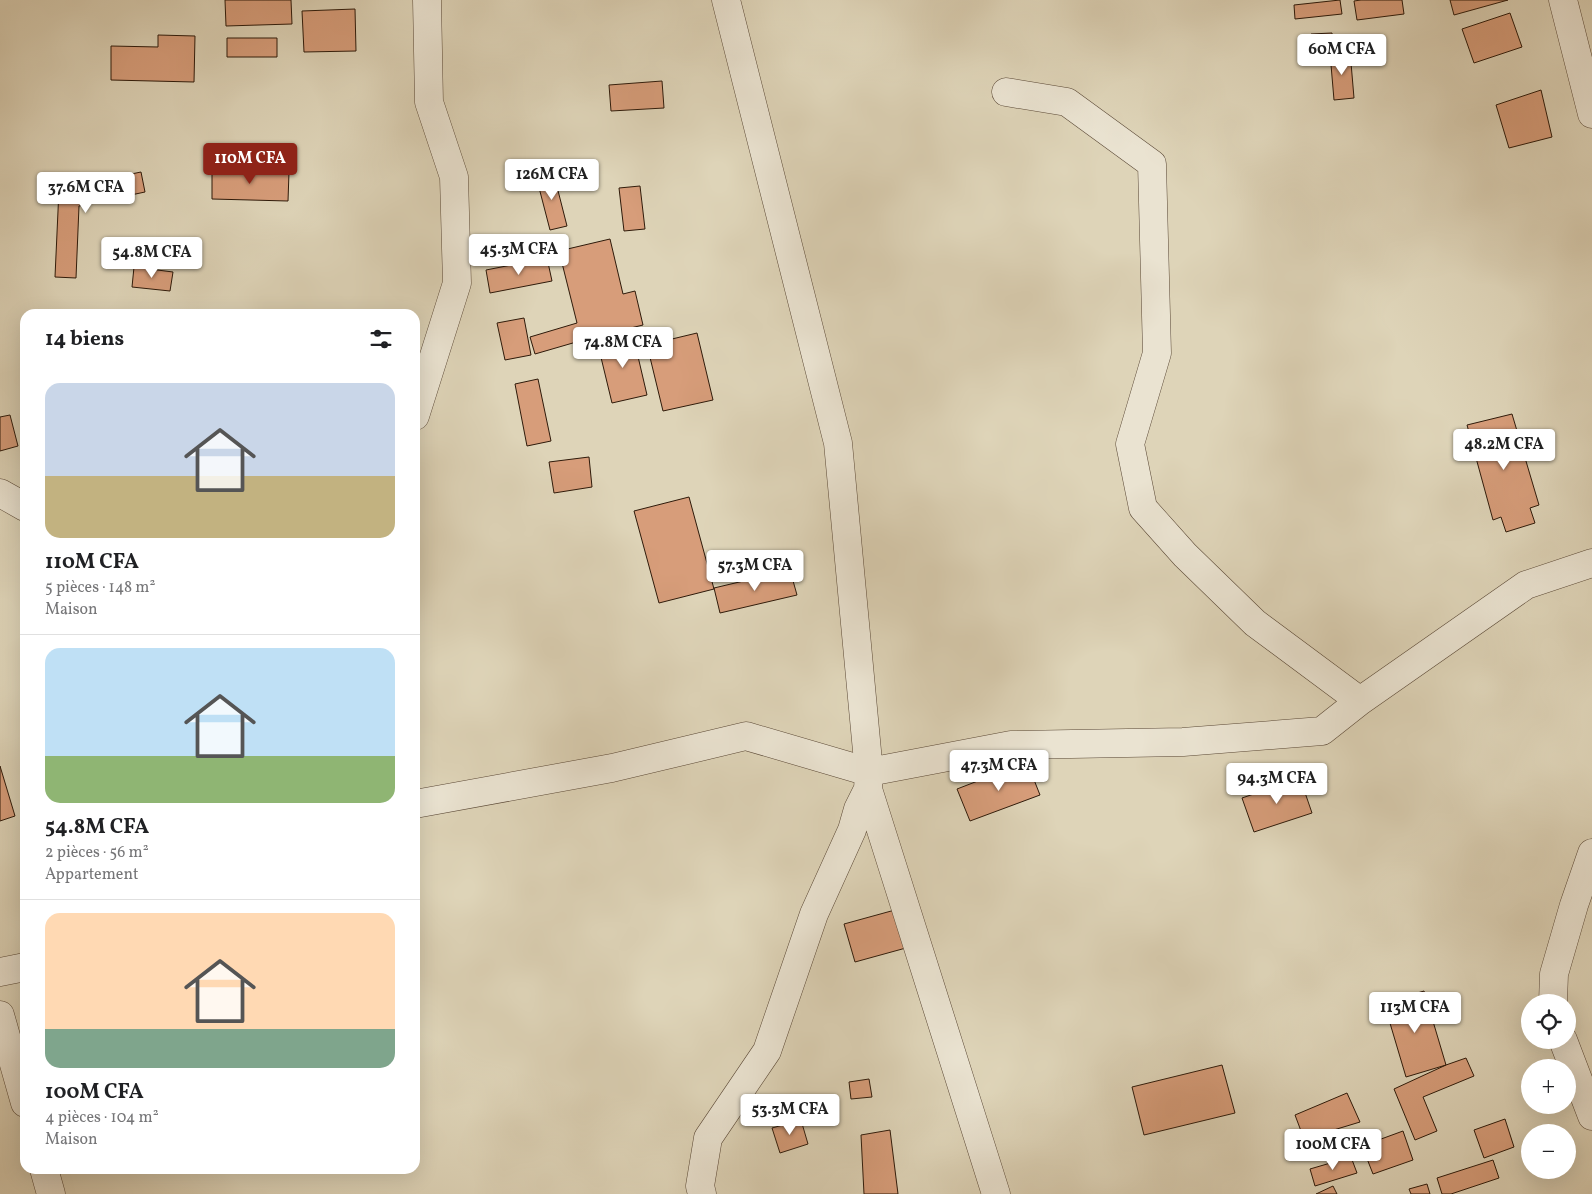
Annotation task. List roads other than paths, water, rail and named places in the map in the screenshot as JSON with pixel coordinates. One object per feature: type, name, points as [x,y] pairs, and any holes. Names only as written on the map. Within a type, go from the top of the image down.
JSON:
[{"type":"street","points":[[420,400],[457,283],[454,177],[429,102],[427,0]]},
{"type":"street","points":[[726,0],[838,443],[868,781],[996,1194]]},
{"type":"street","points":[[1563,0],[1587,79],[1592,114]]},
{"type":"street","points":[[1006,92],[1067,102],[1152,164],[1157,353],[1130,444],[1143,508],[1185,555],[1255,623],[1360,702]]},
{"type":"street","points":[[0,493],[20,504]]},
{"type":"street","points":[[420,803],[612,768],[746,736],[868,781],[1011,745],[1183,742],[1322,731],[1526,585],[1592,563]]},
{"type":"street","points":[[702,1194],[700,1186],[708,1138],[767,1051],[814,914],[852,830],[868,781]]},
{"type":"street","points":[[1553,994],[1554,974],[1574,905],[1592,853]]},
{"type":"street","points":[[0,972],[20,968]]},
{"type":"street","points":[[0,1015],[20,1085]]},
{"type":"street","points":[[1566,1049],[1592,1116]]},
{"type":"street","points":[[45,1174],[51,1194]]}]
